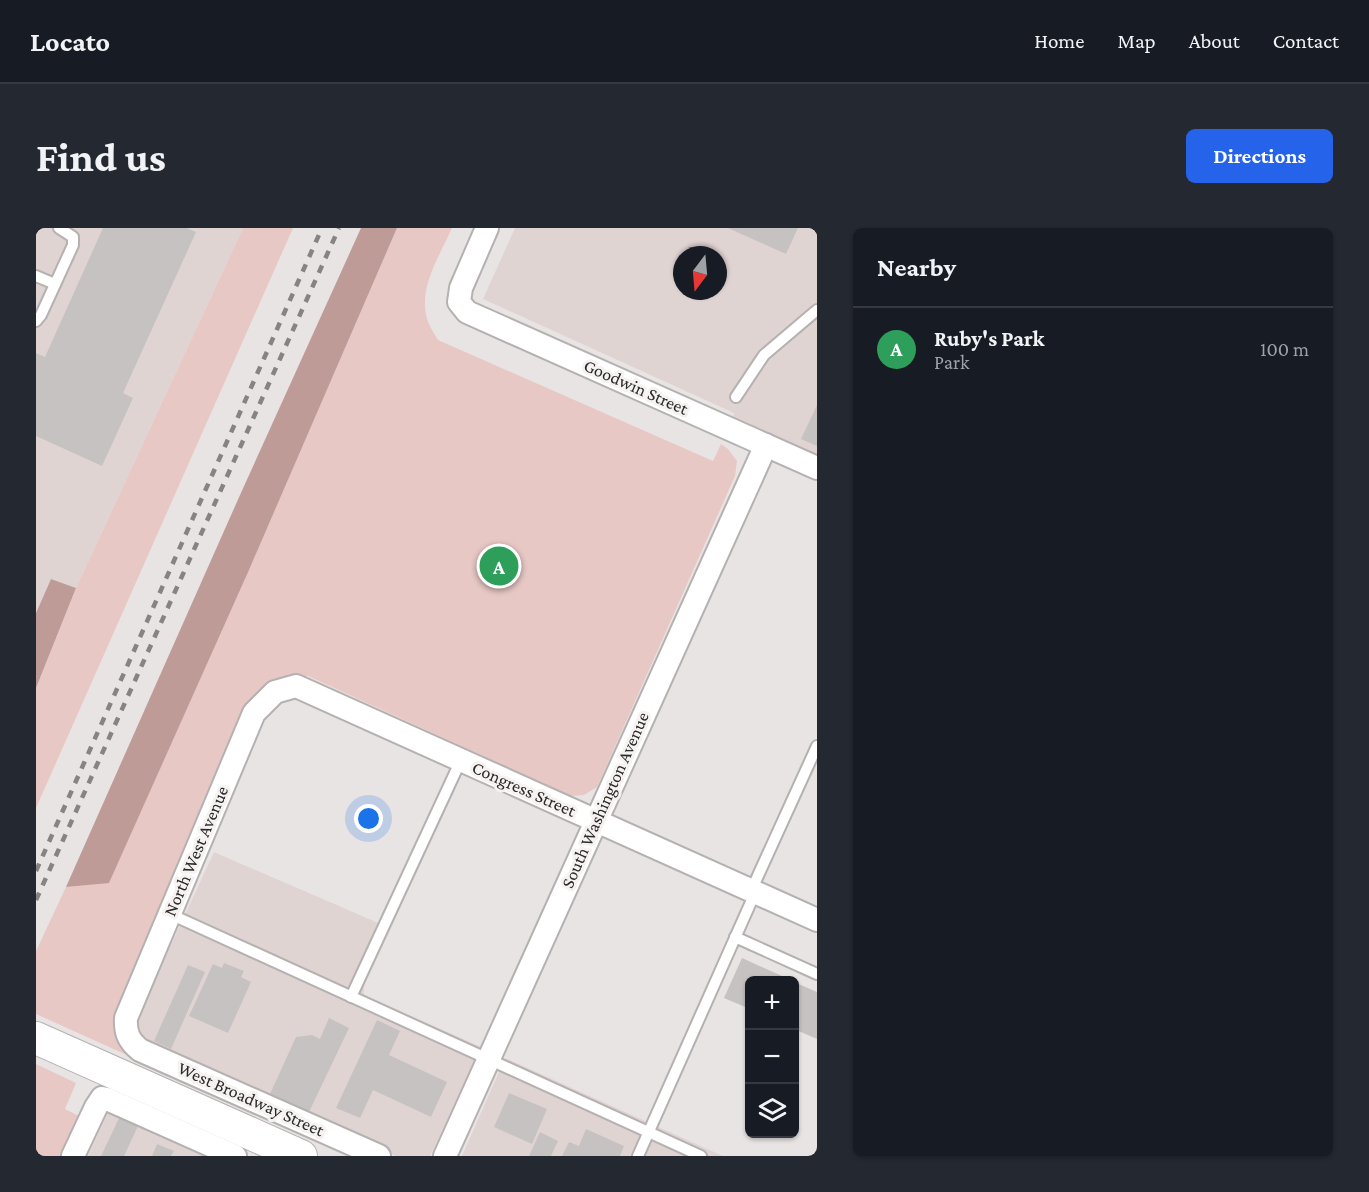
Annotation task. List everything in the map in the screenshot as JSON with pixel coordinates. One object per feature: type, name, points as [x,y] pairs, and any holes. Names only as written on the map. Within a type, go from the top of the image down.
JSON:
[{"type":"main road","name":"West Broadway Street","points":[[36,1038],[107,1085],[301,1156]]},
{"type":"street","name":"Goodwin Street","points":[[487,228],[461,288],[459,302],[467,312],[817,468]]},
{"type":"street","name":"South Washington Avenue","points":[[445,1156],[766,445]]},
{"type":"street","name":"Congress Street","points":[[296,686],[817,920]]},
{"type":"street","name":"North West Avenue","points":[[128,1037],[126,1018],[254,713],[275,692],[296,686]]},
{"type":"street","name":"West Broadway Street","points":[[128,1037],[132,1044],[140,1050],[379,1156]]},
{"type":"street","points":[[73,1156],[107,1085]]},
{"type":"street","points":[[107,1085],[107,1099],[235,1156]]},
{"type":"lane","points":[[36,321],[41,315],[73,245],[72,237],[59,228]]},
{"type":"lane","points":[[36,276],[55,284]]},
{"type":"lane","points":[[736,397],[764,355],[817,310]]},
{"type":"lane","points":[[638,1156],[817,746]]},
{"type":"lane","points":[[351,997],[461,760]]},
{"type":"lane","points":[[170,914],[701,1156]]},
{"type":"lane","points":[[735,937],[817,974]]},
{"type":"shaded area","points":[[36,228],[243,228],[76,588],[51,579],[36,613]]},
{"type":"shaded area","points":[[243,228],[293,228],[36,808],[36,688],[76,588]]},
{"type":"shaded area","points":[[361,228],[397,228],[249,570],[109,883],[66,887],[240,495]]},
{"type":"shaded area","points":[[397,228],[452,228],[432,272],[425,295],[427,318],[438,340],[713,461],[721,444],[737,461],[735,476],[597,787],[584,795],[571,796],[308,676],[277,681],[122,1044],[129,1056],[36,1014],[36,951],[66,887],[109,882],[249,570]]},
{"type":"shaded area","points":[[515,228],[817,228],[817,460],[732,422],[734,413],[483,299]]},
{"type":"shaded area","points":[[51,579],[76,588],[36,688],[36,613]]},
{"type":"shaded area","points":[[214,852],[390,928],[364,985],[364,995],[481,1047],[430,1156],[396,1156],[148,1044],[141,1034],[138,1016]]},
{"type":"shaded area","points":[[505,1058],[723,1156],[462,1156]]},
{"type":"shaded area","points":[[36,1064],[76,1083],[65,1109],[79,1116],[61,1156],[36,1156]]},
{"type":"shaded area","points":[[110,1108],[218,1156],[88,1156]]},
{"type":"building","points":[[103,228],[187,228],[196,232],[123,393],[133,398],[102,466],[36,436],[36,353],[45,357]]},
{"type":"building","points":[[728,228],[798,228],[786,254]]},
{"type":"building","points":[[817,405],[817,446],[801,439]]},
{"type":"building","points":[[742,958],[782,976],[745,976],[745,1007],[724,998]]},
{"type":"building","points":[[224,963],[244,971],[241,977],[251,982],[228,1033],[189,1016],[213,964],[222,968]]},
{"type":"building","points":[[188,965],[205,972],[171,1049],[154,1041]]},
{"type":"building","points":[[799,984],[817,992],[817,1039],[799,1031]]},
{"type":"building","points":[[329,1018],[349,1028],[309,1112],[270,1094],[296,1037],[312,1035],[320,1039]]},
{"type":"building","points":[[377,1020],[400,1031],[389,1055],[447,1082],[431,1117],[373,1090],[360,1118],[336,1108]]},
{"type":"building","points":[[509,1093],[547,1109],[532,1144],[494,1127]]},
{"type":"building","points":[[120,1116],[139,1124],[124,1156],[101,1156]]},
{"type":"building","points":[[586,1129],[624,1146],[620,1156],[562,1156],[569,1142],[579,1146]]},
{"type":"building","points":[[540,1132],[558,1141],[551,1156],[529,1156]]},
{"type":"building","points":[[157,1144],[174,1151],[171,1156],[152,1156]]},
{"type":"railway","points":[[36,871],[322,228]]},
{"type":"railway","points":[[36,900],[339,228]]},
{"type":"place","name":"Ruby's Park","points":[[499,566]]}]
